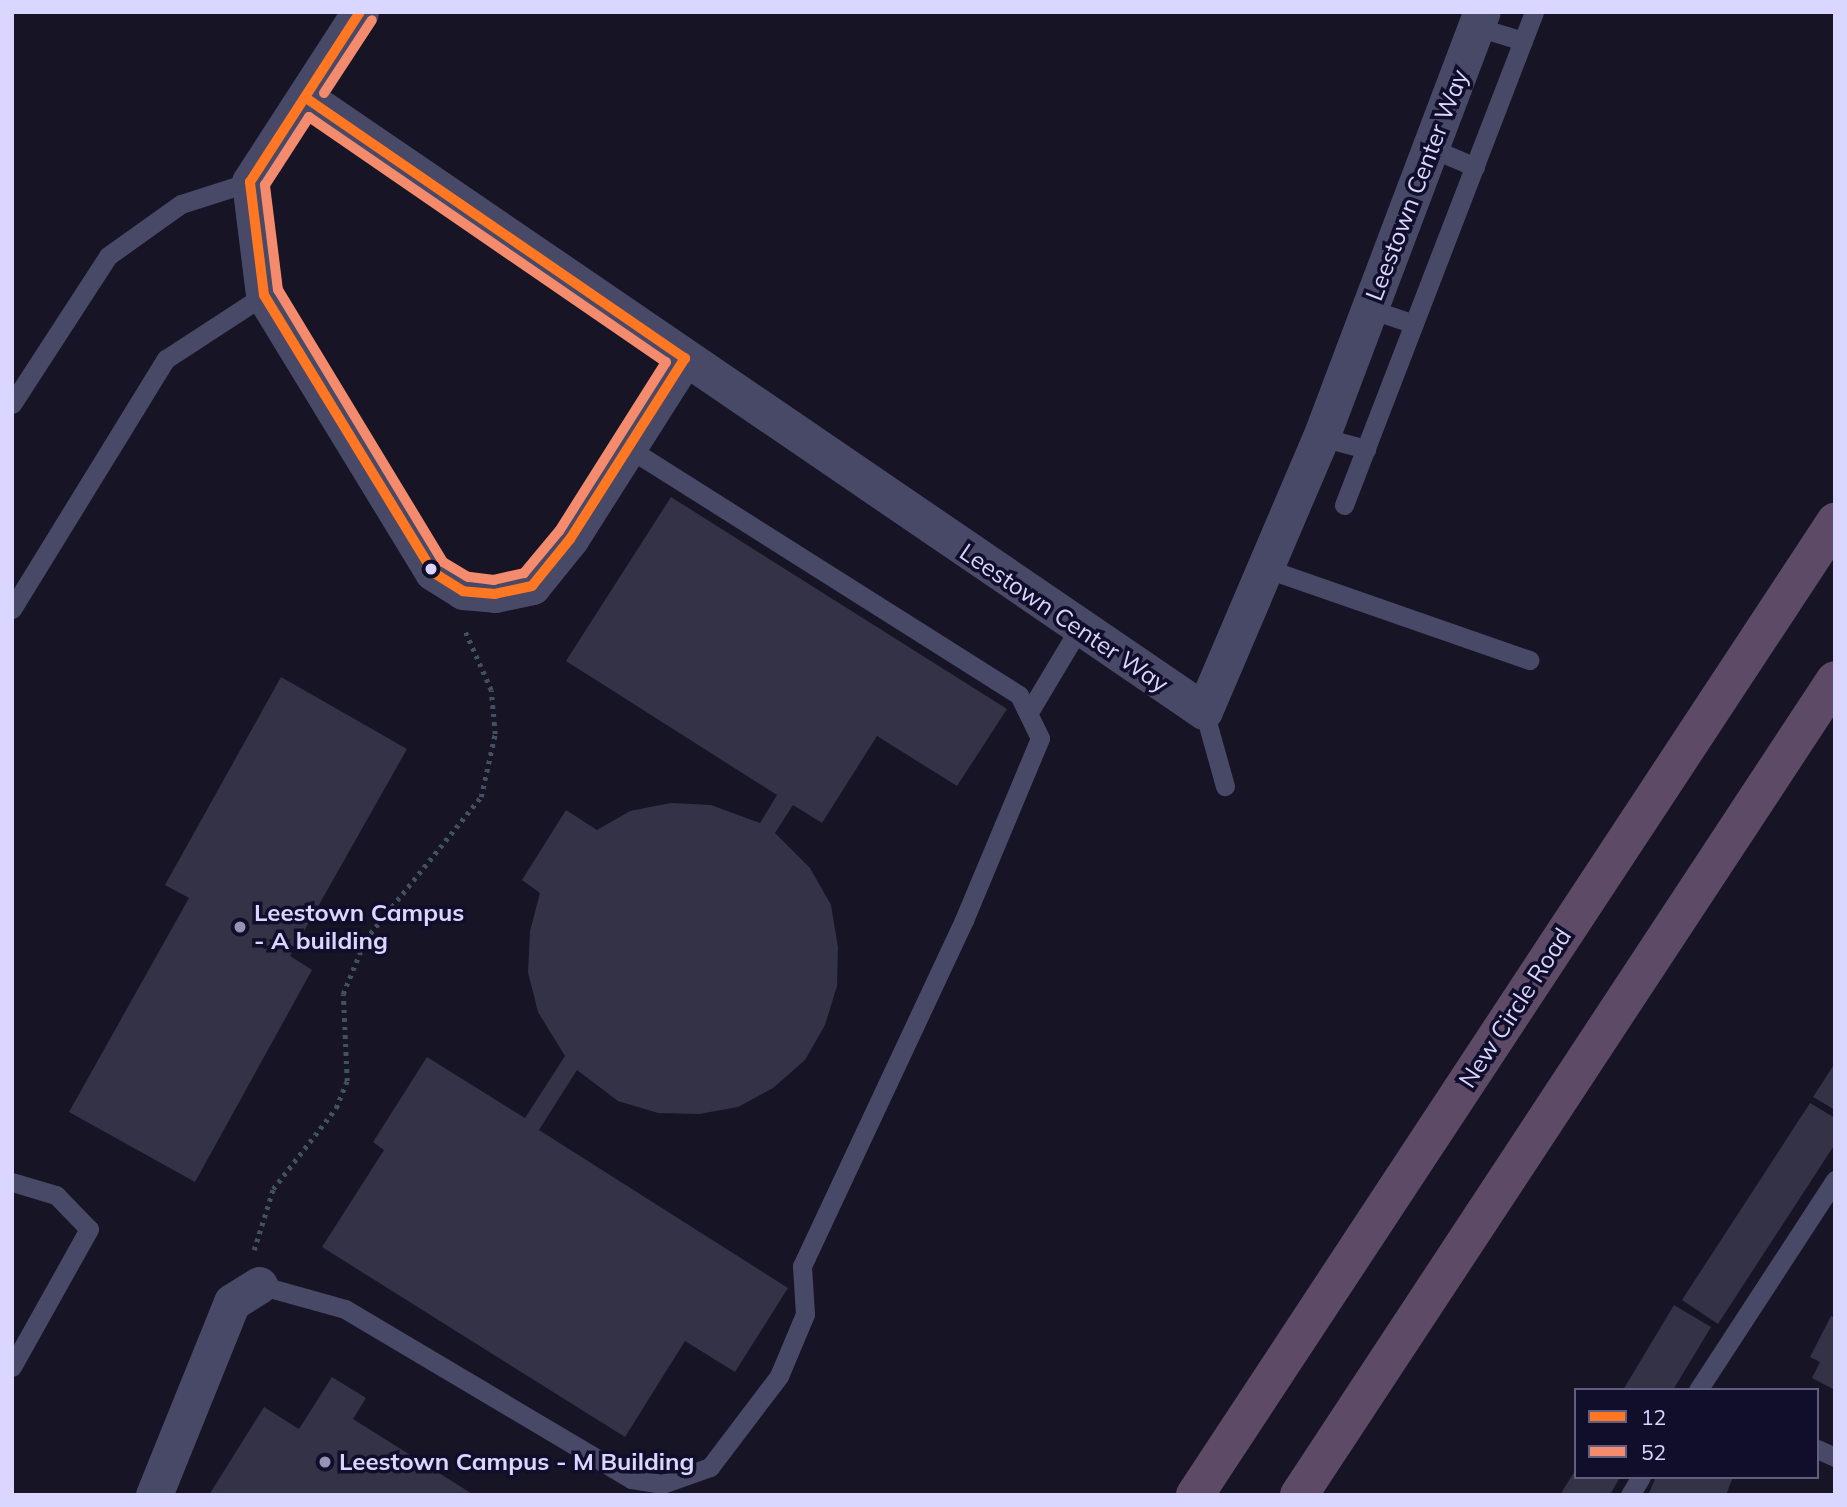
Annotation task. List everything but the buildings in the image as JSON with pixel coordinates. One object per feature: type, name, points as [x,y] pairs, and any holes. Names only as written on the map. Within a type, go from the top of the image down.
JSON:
[{"type":"highway","name":"New Circle Road","points":[[1195,1495],[1835,522]]},
{"type":"highway","points":[[1300,1495],[1835,680]]},
{"type":"street","points":[[360,12],[250,182],[264,295],[433,572],[463,591],[495,594],[532,586],[629,448],[685,358]]},
{"type":"street","name":"Leestown Center Way","points":[[306,98],[1078,630],[1204,711],[1321,437],[1479,20]]},
{"type":"street","points":[[154,1495],[232,1302],[259,1285]]},
{"type":"lane","points":[[1344,505],[1535,12]]},
{"type":"lane","points":[[1479,20],[1523,41]]},
{"type":"lane","points":[[1430,148],[1475,166]]},
{"type":"lane","points":[[12,404],[108,256],[181,204],[250,182]]},
{"type":"lane","points":[[12,610],[166,359],[264,295]]},
{"type":"lane","points":[[1370,309],[1414,324]]},
{"type":"lane","points":[[1321,437],[1366,449]]},
{"type":"lane","points":[[259,1285],[345,1309],[631,1479],[662,1484],[710,1467],[779,1376],[805,1314],[802,1266],[964,920],[1040,738],[1019,695],[629,448]]},
{"type":"lane","points":[[1265,568],[1529,660]]},
{"type":"lane","points":[[1029,712],[1078,630]]},
{"type":"lane","points":[[1204,711],[1225,786]]},
{"type":"lane","points":[[1699,1388],[1835,1180]]},
{"type":"lane","points":[[12,1182],[56,1195],[89,1229],[12,1367]]},
{"type":"lane","points":[[1819,1450],[1835,1457]]},
{"type":"lane","points":[[1630,1495],[1640,1479]]},
{"type":"path","points":[[259,1285],[254,1243],[273,1189],[336,1108],[347,1082],[343,994],[365,940],[481,797],[495,734],[491,690],[433,572]]},
{"type":"transit line","name":"12","points":[[306,98],[685,358],[570,539],[532,586],[495,594],[463,591],[433,572],[264,295],[250,182],[360,12]]},
{"type":"transit line","name":"52","points":[[324,93],[372,20]]},
{"type":"transit line","name":"52","points":[[309,117],[666,362],[559,531],[524,573],[494,580],[468,577],[443,562],[278,290],[265,185],[309,117]]},
{"type":"place","name":"Leestown Campus - A building","points":[[240,927]]},
{"type":"place","name":"Leestown Campus - M Building","points":[[325,1462]]}]
